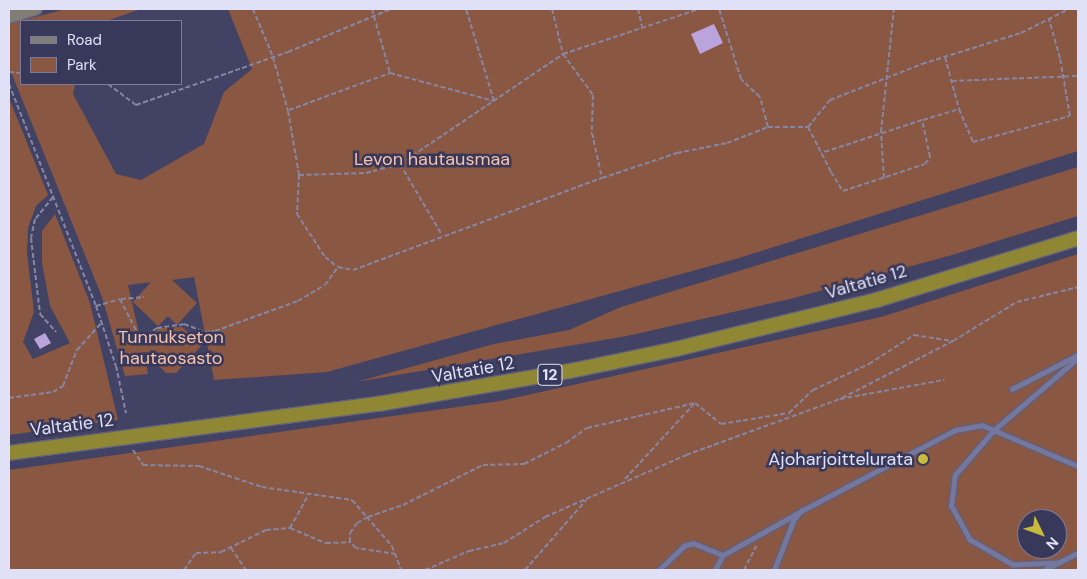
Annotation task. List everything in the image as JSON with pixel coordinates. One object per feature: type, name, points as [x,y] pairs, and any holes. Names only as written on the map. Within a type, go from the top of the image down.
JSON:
[{"type":"highway","name":"Valtatie 12","points":[[9,453],[378,404],[570,371],[676,349],[868,302],[1078,238]]},
{"type":"main road","points":[[9,17],[36,9]]},
{"type":"lane","points":[[1012,389],[1078,357]]},
{"type":"lane","points":[[1060,562],[1013,565],[970,540],[951,506],[955,475],[994,430],[1078,357]]},
{"type":"lane","points":[[715,570],[723,555],[801,511],[955,430],[982,425],[1078,466]]},
{"type":"lane","points":[[774,570],[794,519],[801,511]]},
{"type":"lane","points":[[659,570],[684,546],[693,543],[723,555]]},
{"type":"lane","points":[[1044,570],[1078,553]]},
{"type":"path","points":[[253,9],[273,57],[288,110],[299,175],[297,214],[325,257],[338,267],[353,270],[442,235],[677,153],[727,142],[768,127],[808,127]]},
{"type":"path","points":[[372,9],[390,73]]},
{"type":"path","points":[[109,85],[136,105],[273,57],[375,18],[391,9]]},
{"type":"path","points":[[466,9],[494,101]]},
{"type":"path","points":[[552,9],[564,54],[593,95],[592,134],[602,178]]},
{"type":"path","points":[[638,9],[642,27]]},
{"type":"path","points":[[299,175],[366,173],[400,164],[564,54],[699,9]]},
{"type":"path","points":[[719,9],[741,79],[760,97],[768,127]]},
{"type":"path","points":[[884,179],[881,132],[884,78],[894,9]]},
{"type":"path","points":[[808,127],[830,100],[945,56],[1021,33],[1069,9]]},
{"type":"path","points":[[945,56],[959,109],[973,142],[1070,116],[1063,76],[1049,19]]},
{"type":"path","points":[[288,110],[390,73],[494,101]]},
{"type":"path","points":[[952,81],[1078,76]]},
{"type":"path","points":[[9,84],[102,322],[116,366],[126,412]]},
{"type":"path","points":[[821,153],[881,132],[959,109]]},
{"type":"path","points":[[808,127],[843,191],[925,164],[930,157],[922,120]]},
{"type":"path","points":[[400,164],[442,235]]},
{"type":"path","points":[[53,197],[35,219],[31,238],[40,314],[56,332]]},
{"type":"path","points":[[120,299],[140,338],[157,328],[184,324],[205,332],[215,331],[298,300],[325,285],[338,267]]},
{"type":"path","points":[[425,570],[469,551],[504,543],[545,517],[586,500],[625,480],[840,399],[953,341],[1018,302],[1078,288]]},
{"type":"path","points":[[96,306],[120,299],[144,297]]},
{"type":"path","points":[[9,398],[53,392],[62,386],[77,350],[102,322]]},
{"type":"path","points":[[695,403],[721,424],[789,413],[813,390],[869,364],[914,336],[953,341]]},
{"type":"path","points":[[840,399],[944,380]]},
{"type":"path","points":[[625,480],[695,403]]},
{"type":"path","points":[[396,554],[356,548],[350,542],[350,533],[357,523],[368,517],[403,505],[483,465],[524,464],[566,444],[587,428],[695,403]]},
{"type":"path","points":[[133,450],[143,465],[199,466],[218,470],[234,479],[308,495],[352,500],[368,517],[396,554],[402,570]]},
{"type":"path","points":[[290,528],[308,495]]},
{"type":"path","points":[[525,570],[586,500]]},
{"type":"path","points":[[184,570],[196,552],[231,548],[266,530],[290,528],[326,543],[350,542]]},
{"type":"path","points":[[744,570],[762,533]]},
{"type":"path","points":[[231,548],[246,570]]},
{"type":"green space","name":"Levon hautausmaa","points":[[66,9],[141,9],[109,20],[24,20]]},
{"type":"green space","name":"Levon hautausmaa","points":[[228,9],[1078,9],[1078,151],[739,258],[327,372],[214,380],[194,277],[172,280],[197,303],[177,325],[168,316],[158,326],[133,302],[151,282],[128,285],[142,346],[159,328],[182,327],[202,345],[176,373],[166,373],[144,352],[148,374],[125,376],[102,297],[9,67],[9,24],[20,21],[20,85],[75,85],[73,94],[116,174],[141,180],[204,144],[224,92],[252,69]]},
{"type":"green space","points":[[9,98],[48,195],[36,206],[28,228],[27,253],[34,312],[23,342],[33,359],[70,343],[50,306],[42,263],[42,231],[55,214],[90,303],[118,420],[9,435]]},
{"type":"green space","points":[[1078,167],[1078,216],[952,255],[790,299],[627,336],[356,382],[494,344],[569,330],[621,307]]},
{"type":"green space","points":[[1078,254],[1078,570],[9,570],[9,470],[500,401],[881,317]]},
{"type":"building","points":[[714,24],[723,43],[700,54],[691,34]]},
{"type":"building","points":[[45,333],[51,343],[40,349],[34,339]]},
{"type":"place","name":"Ajoharjoittelurata","points":[[923,459]]},
{"type":"park label","name":"Tunnukseton hautaosasto","points":[[171,348]]}]
